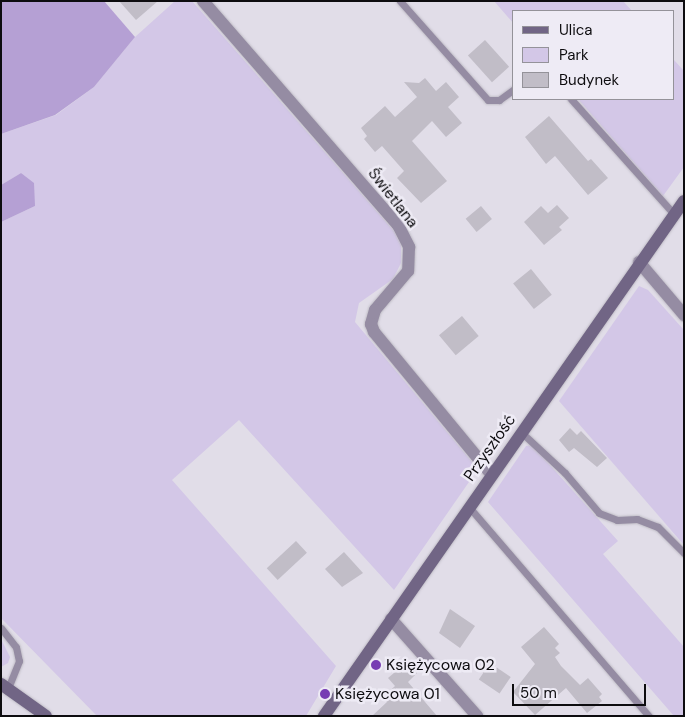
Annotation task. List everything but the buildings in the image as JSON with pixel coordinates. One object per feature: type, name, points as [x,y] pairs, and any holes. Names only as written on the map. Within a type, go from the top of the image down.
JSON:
[{"type":"street","name":"Świetlana","points":[[203,1],[398,225],[409,248],[408,270],[375,310],[371,324],[374,332],[491,474]]},
{"type":"street","name":"Przyszłość","points":[[324,716],[639,262],[684,201]]},
{"type":"street","points":[[639,262],[684,315]]},
{"type":"street","points":[[391,620],[477,716]]},
{"type":"street","points":[[5,686],[46,716]]},
{"type":"lane","points":[[400,1],[488,100],[500,100],[512,91]]},
{"type":"lane","points":[[572,100],[674,214]]},
{"type":"lane","points":[[521,432],[565,473],[599,513],[617,520],[638,519],[658,527],[684,553]]},
{"type":"lane","points":[[469,507],[649,716]]},
{"type":"lane","points":[[1,628],[16,647],[19,661],[5,686]]},
{"type":"green space","points":[[175,1],[192,1],[394,231],[401,245],[401,263],[393,279],[359,303],[355,322],[478,469],[394,590],[239,420],[172,480],[336,666],[306,716],[97,716],[1,618],[1,222],[35,206],[21,173],[1,185],[1,134],[56,115],[94,87],[135,37]]},
{"type":"green space","points":[[494,1],[623,1],[631,10],[512,10],[512,22]]},
{"type":"green space","points":[[675,61],[684,71],[684,167],[663,196],[579,100],[675,100]]},
{"type":"green space","points":[[639,286],[648,290],[684,330],[684,545],[559,401]]},
{"type":"green space","points":[[532,445],[618,541],[603,554],[684,647],[684,716],[674,716],[488,502],[526,446]]},
{"type":"green space","points":[[1,639],[10,657],[8,663],[1,667]]},
{"type":"shaded area","points":[[1,1],[104,1],[135,37],[94,87],[55,115],[1,134]]},
{"type":"shaded area","points":[[21,173],[34,183],[35,206],[1,222],[1,185]]},
{"type":"place","name":"Księżycowa 02","points":[[376,665]]},
{"type":"place","name":"Księżycowa 01","points":[[325,694]]}]
